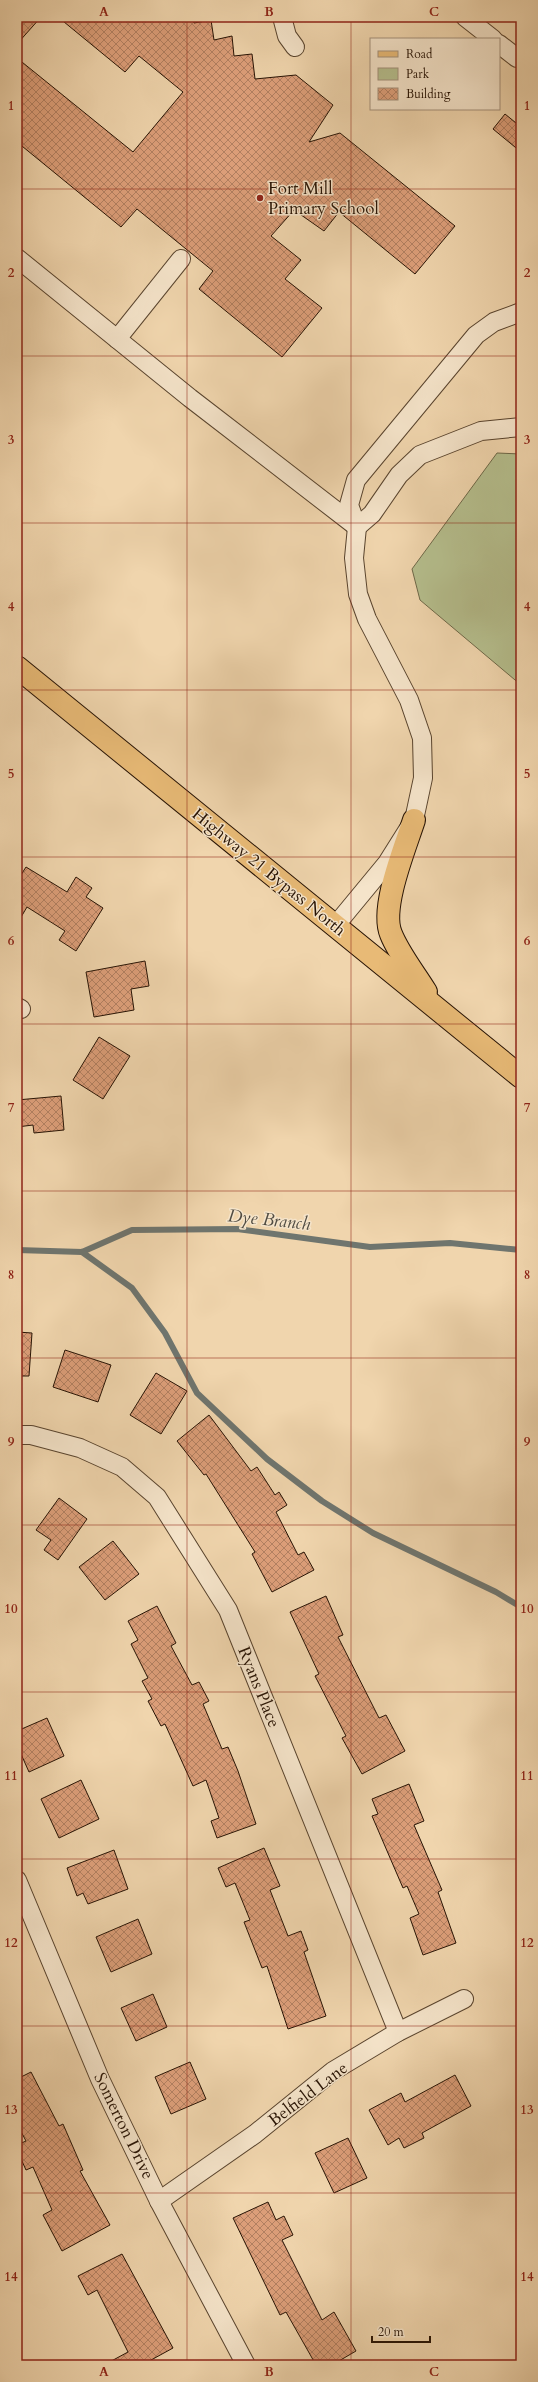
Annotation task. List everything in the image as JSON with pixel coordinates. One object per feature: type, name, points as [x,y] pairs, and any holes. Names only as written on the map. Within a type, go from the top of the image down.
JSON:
[{"type":"main road","name":"Highway 21 Bypass North","points":[[17,667],[521,1077]]},
{"type":"main road","points":[[414,820],[392,894],[389,918],[390,934],[435,1007]]},
{"type":"street","points":[[282,17],[287,36],[295,46]]},
{"type":"street","points":[[465,17],[492,38]]},
{"type":"street","points":[[500,45],[517,58]]},
{"type":"street","points":[[17,258],[190,398],[357,527]]},
{"type":"street","points":[[117,339],[180,259]]},
{"type":"street","points":[[335,926],[387,863],[414,820],[423,778],[422,738],[408,700],[367,620],[358,594],[354,558],[357,527],[349,505],[356,480],[476,335],[494,322],[521,312]]},
{"type":"street","points":[[357,527],[372,514],[399,475],[420,455],[481,431],[521,427]]},
{"type":"street","name":"Ryans Place","points":[[17,1435],[31,1435],[80,1448],[122,1467],[157,1497],[228,1610],[398,2032]]},
{"type":"street","name":"Somerton Drive","points":[[17,1880],[100,2079],[159,2201],[246,2365]]},
{"type":"street","name":"Belfield Lane","points":[[159,2201],[255,2134],[333,2071],[398,2032],[464,1999]]},
{"type":"green space","points":[[497,453],[521,454],[521,685],[420,600],[412,569]]},
{"type":"building","points":[[17,17],[41,17],[17,44]]},
{"type":"building","points":[[58,17],[193,17],[194,23],[211,20],[214,40],[232,36],[234,56],[252,54],[255,79],[296,75],[333,105],[309,142],[340,133],[455,226],[415,274],[339,212],[324,231],[294,210],[271,236],[301,260],[285,279],[322,308],[282,357],[199,289],[213,271],[137,209],[121,227],[17,142],[17,58],[133,152],[183,92],[139,56],[125,72]]},
{"type":"building","points":[[505,114],[521,127],[521,152],[493,129]]},
{"type":"building","points":[[26,867],[67,892],[76,877],[92,888],[86,897],[103,908],[76,951],[59,940],[65,931],[27,907],[17,924],[17,881]]},
{"type":"building","points":[[145,961],[149,986],[131,989],[134,1010],[94,1017],[86,972]]},
{"type":"building","points":[[99,1037],[130,1056],[103,1099],[73,1080]]},
{"type":"building","points":[[61,1096],[64,1130],[34,1133],[33,1125],[17,1127],[17,1100]]},
{"type":"building","points":[[17,1332],[32,1333],[29,1376],[17,1376]]},
{"type":"building","points":[[65,1350],[111,1365],[98,1402],[53,1387]]},
{"type":"building","points":[[156,1373],[187,1391],[161,1434],[130,1415]]},
{"type":"building","points":[[209,1415],[251,1471],[257,1467],[275,1495],[279,1492],[287,1505],[276,1512],[298,1555],[304,1552],[314,1570],[272,1592],[252,1554],[255,1552],[206,1474],[204,1475],[177,1441]]},
{"type":"building","points":[[59,1498],[87,1519],[58,1560],[44,1550],[51,1540],[36,1530]]},
{"type":"building","points":[[113,1541],[139,1574],[105,1600],[79,1567]]},
{"type":"building","points":[[326,1596],[343,1635],[338,1637],[379,1718],[386,1715],[405,1751],[362,1774],[342,1738],[346,1736],[315,1676],[319,1674],[290,1612]]},
{"type":"building","points":[[157,1606],[176,1643],[171,1646],[192,1685],[199,1682],[209,1701],[203,1704],[222,1749],[228,1747],[256,1824],[217,1838],[211,1821],[219,1818],[206,1780],[193,1786],[165,1724],[161,1726],[148,1701],[152,1699],[142,1681],[148,1678],[131,1644],[138,1640],[128,1621]]},
{"type":"building","points":[[47,1718],[64,1756],[29,1772],[17,1745],[17,1731]]},
{"type":"building","points":[[81,1780],[99,1819],[59,1838],[41,1799]]},
{"type":"building","points":[[409,1784],[424,1821],[414,1825],[442,1890],[438,1892],[456,1943],[423,1955],[410,1918],[419,1914],[407,1886],[403,1888],[372,1816],[378,1814],[372,1799]]},
{"type":"building","points":[[264,1848],[280,1886],[270,1890],[288,1936],[301,1931],[308,1950],[304,1952],[326,2016],[288,2029],[267,1966],[262,1968],[244,1922],[250,1920],[235,1883],[226,1887],[218,1868]]},
{"type":"building","points":[[114,1850],[128,1889],[88,1904],[83,1893],[77,1896],[67,1868]]},
{"type":"building","points":[[138,1919],[152,1954],[111,1972],[96,1937]]},
{"type":"building","points":[[153,1994],[167,2027],[136,2041],[121,2008]]},
{"type":"building","points":[[190,2062],[206,2099],[171,2114],[155,2077]]},
{"type":"building","points":[[31,2072],[59,2126],[63,2124],[83,2170],[80,2171],[110,2225],[62,2251],[43,2215],[52,2210],[33,2167],[26,2170],[17,2150],[17,2145],[26,2141],[17,2124],[17,2079]]},
{"type":"building","points":[[455,2075],[471,2106],[422,2133],[424,2138],[404,2148],[399,2138],[388,2145],[369,2110],[401,2093],[405,2102]]},
{"type":"building","points":[[348,2138],[367,2178],[334,2193],[315,2153]]},
{"type":"building","points":[[268,2202],[276,2220],[284,2216],[293,2235],[282,2240],[322,2320],[334,2312],[356,2351],[332,2365],[316,2365],[286,2312],[280,2315],[233,2218]]},
{"type":"building","points":[[122,2254],[173,2348],[142,2365],[104,2365],[128,2352],[97,2290],[88,2295],[78,2276]]},
{"type":"waterway","name":"Dye Branch","points":[[17,1250],[82,1252],[132,1230],[237,1229],[370,1247],[450,1243],[521,1250]]},
{"type":"waterway","points":[[82,1252],[132,1288],[165,1333],[197,1393],[267,1459],[322,1501],[373,1533],[496,1592],[521,1607]]},
{"type":"place","name":"Fort Mill Primary School","points":[[260,198]]}]
